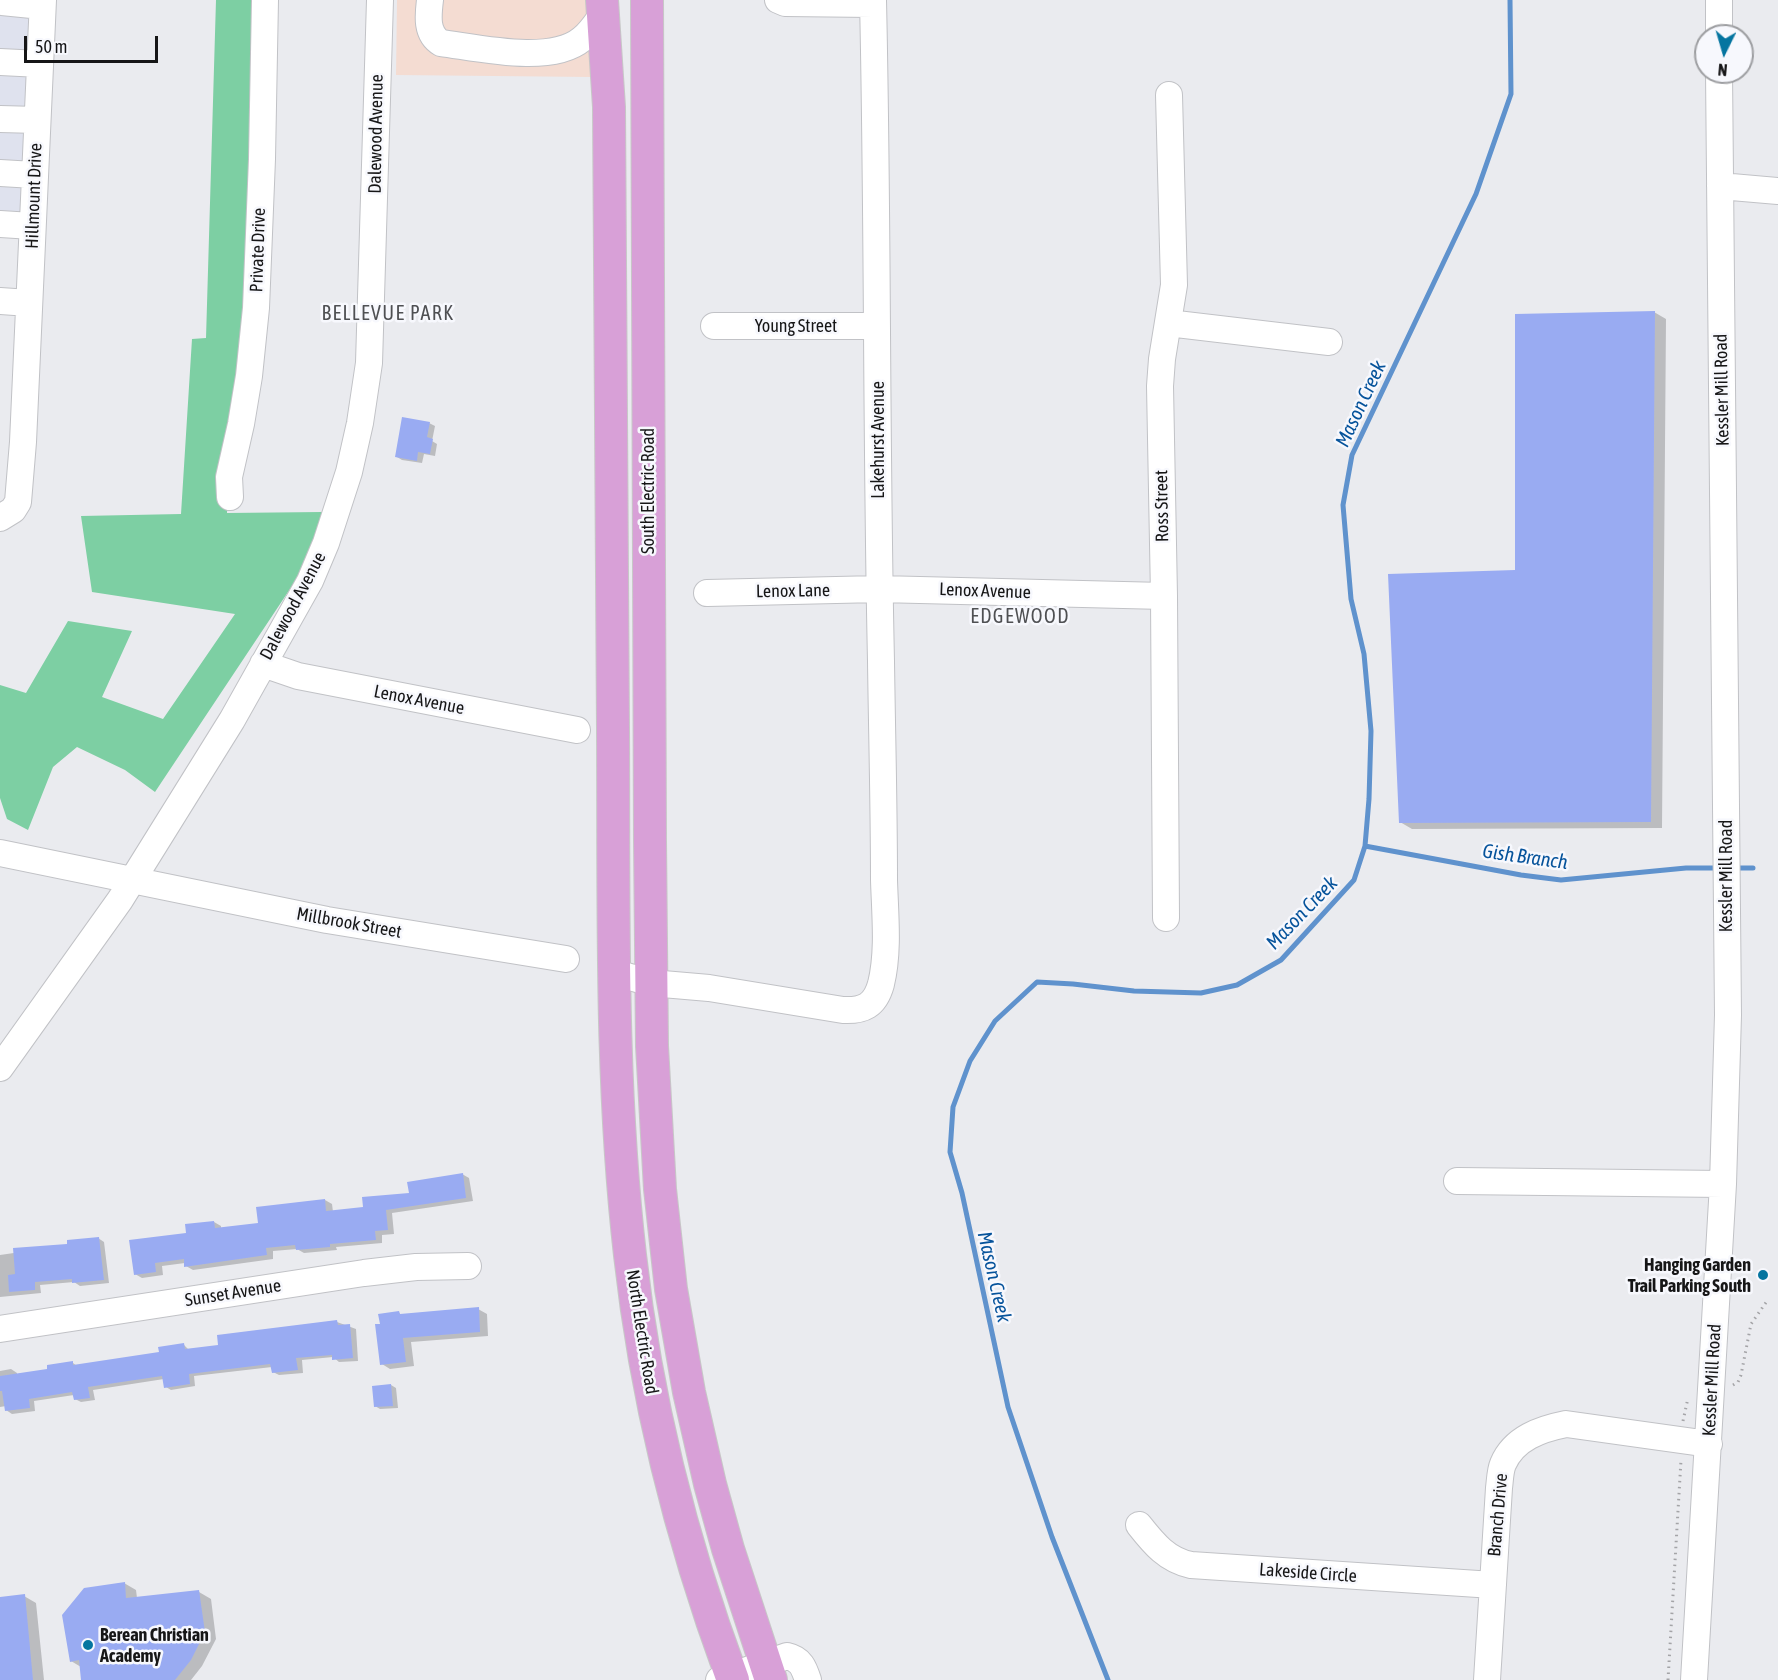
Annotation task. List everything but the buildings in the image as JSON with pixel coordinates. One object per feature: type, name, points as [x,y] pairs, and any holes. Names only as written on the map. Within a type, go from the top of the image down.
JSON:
[{"type":"main road","name":"South Electric Road","points":[[647,0],[651,983]]},
{"type":"main road","name":"South Electric Road","points":[[603,7],[609,107],[616,973]]},
{"type":"main road","name":"North Electric Road","points":[[616,973],[617,1092],[630,1258],[639,1324],[657,1422],[673,1488],[728,1678]]},
{"type":"main road","name":"North Electric Road","points":[[651,983],[656,1135],[671,1289],[689,1392],[710,1484],[731,1559],[768,1671]]},
{"type":"street","name":"Private Drive","points":[[230,497],[229,477],[249,376],[256,308],[265,0]]},
{"type":"street","name":"Dalewood Avenue","points":[[0,1068],[133,879],[232,720],[310,581],[326,543],[349,472],[360,423],[369,363],[380,0]]},
{"type":"street","points":[[430,0],[429,30],[433,39],[441,43],[531,54],[561,51],[582,39],[603,7]]},
{"type":"street","points":[[778,0],[785,3],[873,2]]},
{"type":"street","points":[[1719,0],[1719,24]]},
{"type":"street","name":"Lakehurst Avenue","points":[[651,983],[709,988],[858,1011],[868,1006],[876,997],[880,986],[885,963],[873,2]]},
{"type":"street","points":[[2,3],[43,3]]},
{"type":"street","name":"Hillmount Drive","points":[[0,518],[13,510],[18,502],[43,3]]},
{"type":"street","points":[[0,62],[40,64]]},
{"type":"street","name":"Kessler Mill Road","points":[[1694,1680],[1723,1184],[1728,1015],[1719,84]]},
{"type":"street","name":"Ross Street","points":[[1166,918],[1160,386],[1174,285],[1169,95]]},
{"type":"street","points":[[0,119],[37,120]]},
{"type":"street","points":[[0,173],[34,175]]},
{"type":"street","points":[[1720,186],[1778,191]]},
{"type":"street","points":[[0,224],[32,226]]},
{"type":"street","points":[[0,302],[29,303]]},
{"type":"street","points":[[1168,323],[1329,342]]},
{"type":"street","name":"Young Street","points":[[714,326],[877,326]]},
{"type":"street","name":"Lenox Avenue","points":[[879,589],[1164,596]]},
{"type":"street","name":"Lenox Lane","points":[[706,593],[879,589]]},
{"type":"street","name":"Lenox Avenue","points":[[263,664],[309,679],[577,730]]},
{"type":"street","name":"Millbrook Street","points":[[0,853],[327,920],[566,960]]},
{"type":"street","points":[[616,973],[651,983]]},
{"type":"street","points":[[1457,1181],[1723,1184]]},
{"type":"street","name":"Sunset Avenue","points":[[0,1329],[364,1273],[416,1267],[468,1266]]},
{"type":"street","name":"Branch Drive","points":[[1487,1680],[1502,1466],[1518,1443],[1545,1428],[1566,1424],[1708,1444]]},
{"type":"street","name":"Lakeside Circle","points":[[1138,1525],[1169,1557],[1191,1565],[1492,1585]]},
{"type":"street","points":[[728,1678],[768,1671],[787,1656],[800,1662],[808,1680]]},
{"type":"path","points":[[1726,1388],[1738,1382],[1750,1324],[1767,1301]]},
{"type":"path","points":[[1668,1680],[1684,1411],[1688,1398],[1695,1391]]},
{"type":"shaded area","points":[[0,0],[32,0],[23,233],[0,232]]},
{"type":"shaded area","points":[[397,0],[592,0],[591,77],[396,75]]},
{"type":"green space","points":[[216,0],[257,0],[251,248],[229,452],[227,513],[322,512],[306,565],[155,792],[125,770],[77,747],[53,767],[28,830],[7,819],[0,798],[0,685],[26,693],[68,621],[132,631],[102,697],[163,719],[235,614],[92,592],[81,516],[181,514],[192,339],[206,338]]},
{"type":"waterway","name":"Mason Creek","points":[[1108,1680],[1052,1537],[1008,1407],[962,1193],[950,1152],[953,1107],[970,1061],[995,1021],[1037,982],[1134,991],[1201,993],[1237,985],[1281,960],[1354,880],[1365,846],[1371,731],[1364,654],[1351,599],[1343,505],[1352,455],[1476,194],[1511,94],[1510,0]]},
{"type":"waterway","name":"Gish Branch","points":[[1365,846],[1521,875],[1561,880],[1686,868],[1720,868]]},
{"type":"waterway","name":"Gish Branch","points":[[1732,868],[1753,868]]},
{"type":"place","name":"Hanging Garden Trail Parking South","points":[[1763,1275]]},
{"type":"place","name":"Berean Christian Academy","points":[[88,1645]]},
{"type":"district","name":"BELLEVUE PARK","points":[[388,314]]},
{"type":"district","name":"EDGEWOOD","points":[[1020,617]]}]
